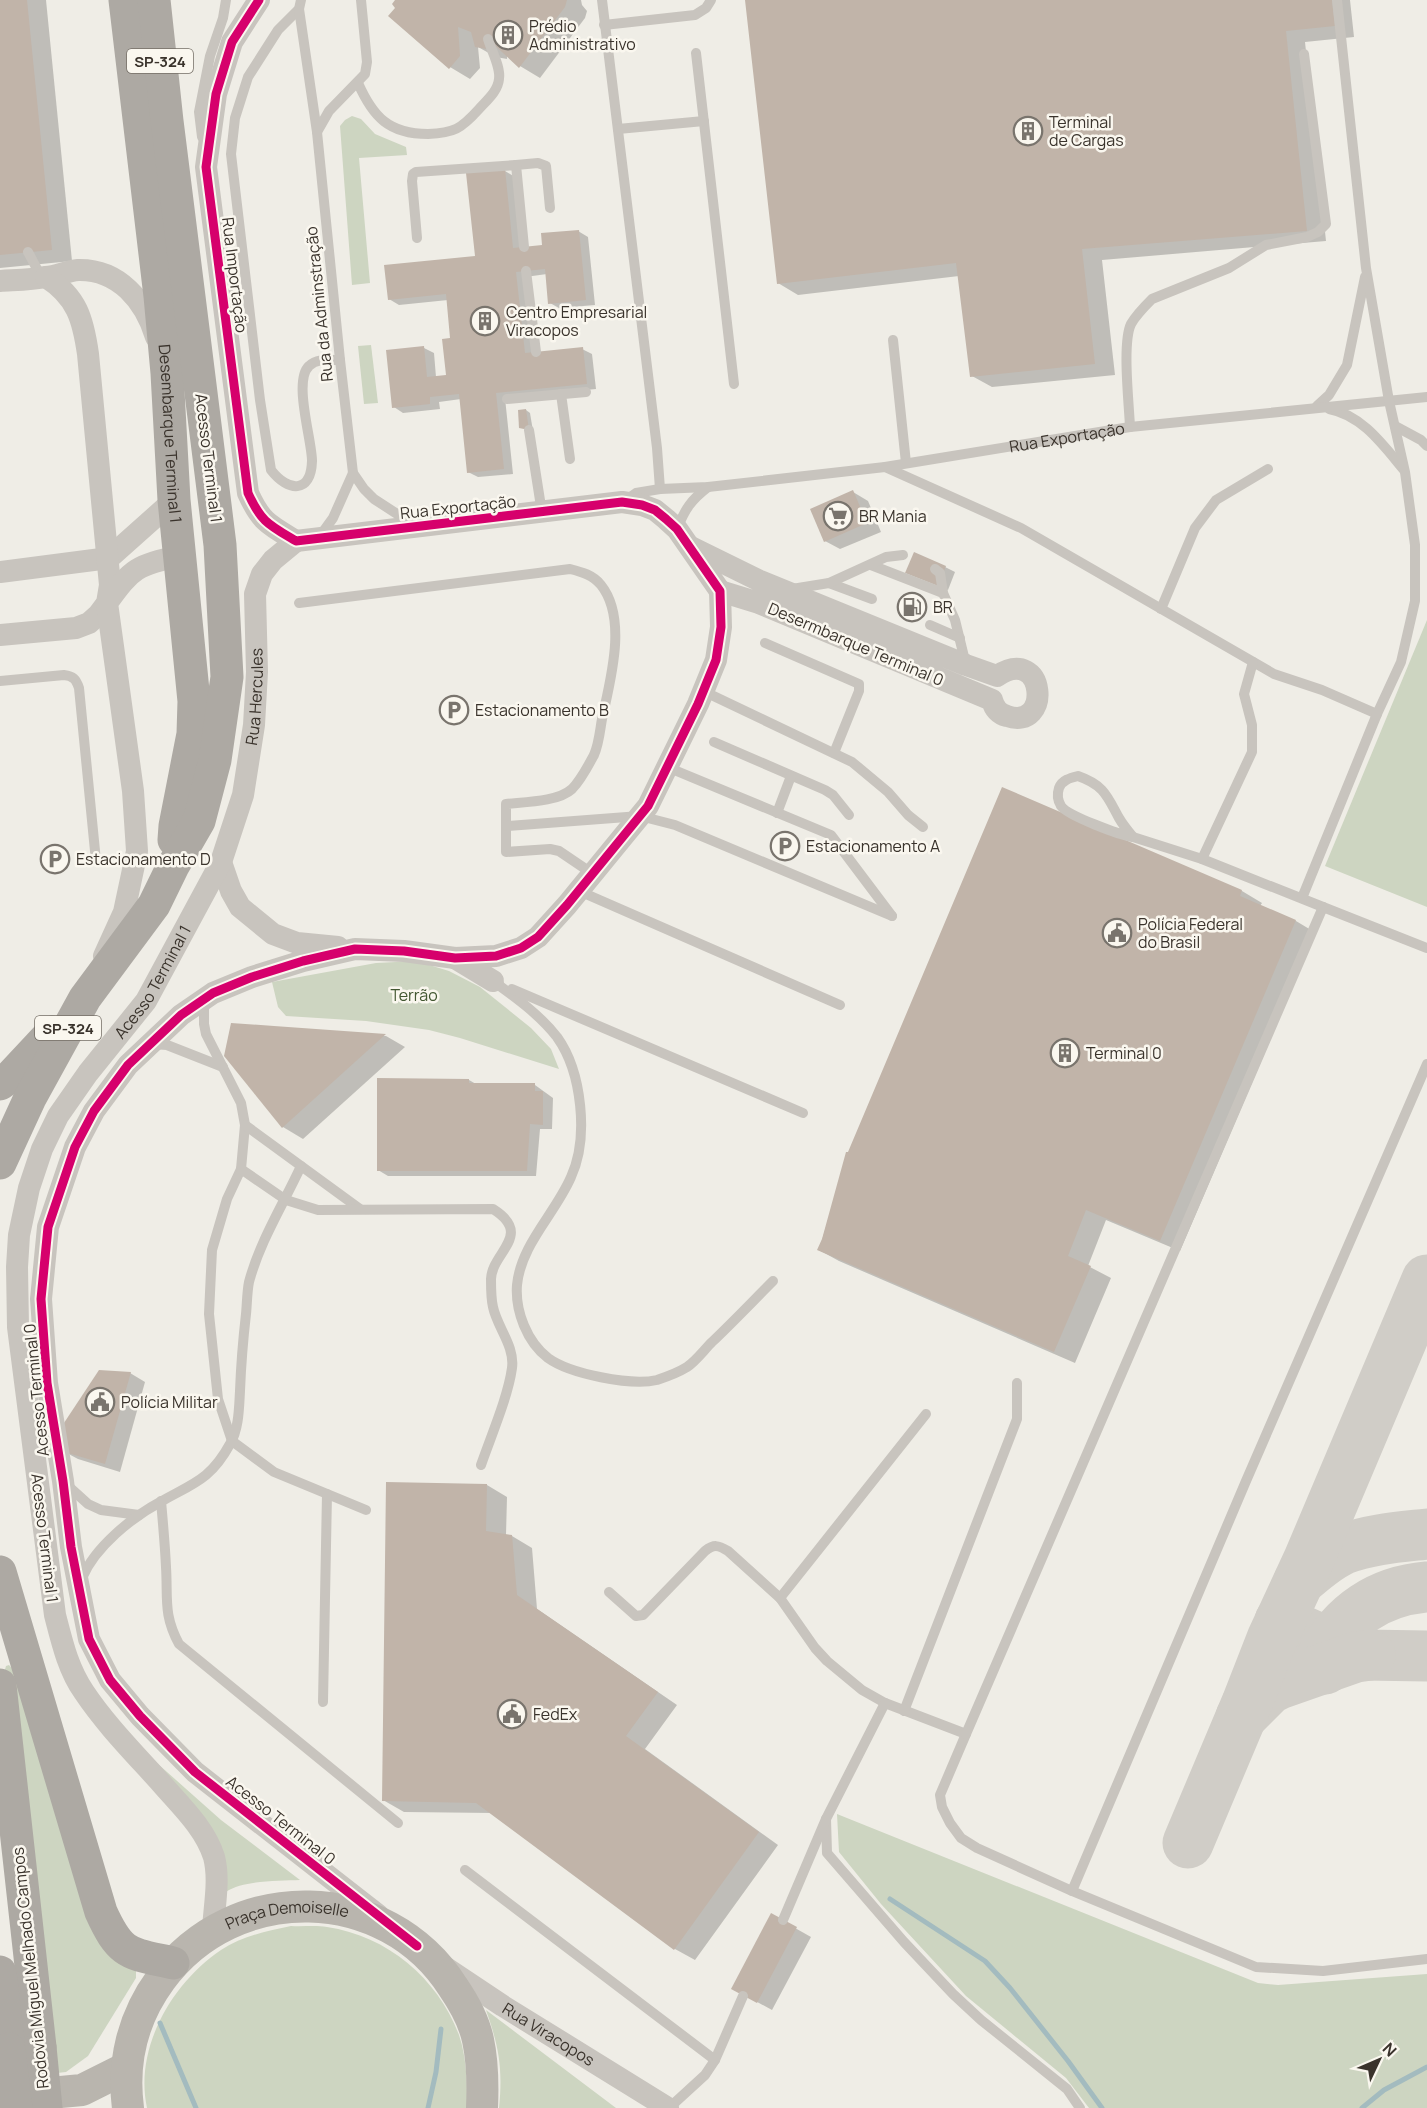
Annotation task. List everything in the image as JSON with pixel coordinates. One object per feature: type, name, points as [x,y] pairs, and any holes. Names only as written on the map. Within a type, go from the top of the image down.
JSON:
[{"type":"main road","name":"Desembarque Terminal 1","points":[[125,0],[167,373],[174,500],[194,700],[193,734],[175,826],[172,866]]},
{"type":"main road","name":"Acesso Terminal 1","points":[[85,998],[154,905],[172,866],[199,821],[215,760],[227,677],[220,545],[154,0]]},
{"type":"main road","points":[[0,1084],[17,1070],[85,998]]},
{"type":"main road","name":"SP-324","points":[[0,1162],[30,1098],[85,998]]},
{"type":"main road","points":[[0,1572],[101,1912],[111,1935],[122,1947],[134,1954],[173,1963]]},
{"type":"main road","name":"Rodovia Miguel Melhado Campos","points":[[0,1685],[24,2048],[16,2108]]},
{"type":"main road","name":"Praça Demoiselle","points":[[128,2108],[126,2068],[134,2030],[150,1994],[173,1963],[185,1950],[213,1930],[252,1913],[295,1905],[339,1909],[380,1922],[423,1951],[444,1972],[464,2004],[478,2039],[484,2076],[482,2108]]},
{"type":"main road","name":"Rodovia Miguel Melhado Campos","points":[[0,1972],[46,2108]]},
{"type":"main road","points":[[0,2098],[82,2090],[126,2068]]},
{"type":"street","name":"Rua Importação","points":[[259,0],[232,42],[216,94],[206,167],[248,493],[257,514],[269,525],[296,541]]},
{"type":"street","points":[[0,281],[46,277],[77,270],[101,274],[118,281],[133,293],[143,306],[155,332],[167,373]]},
{"type":"street","points":[[46,277],[69,297],[84,327],[109,558],[110,585],[107,603],[133,791],[137,850],[124,912],[85,998]]},
{"type":"street","points":[[0,572],[109,558],[174,500]]},
{"type":"street","name":"Rua Exportação","points":[[296,541],[622,502],[656,510],[683,537]]},
{"type":"street","points":[[455,958],[496,956],[521,948],[538,937],[648,806],[716,660],[721,627],[720,591],[683,537]]},
{"type":"street","name":"Desermbarque Terminal 0","points":[[683,537],[784,591],[966,665],[997,676],[1005,670],[1016,669],[1027,672],[1035,680],[1039,690],[1038,701],[1033,711],[1023,717],[1012,718],[1002,715],[994,707],[992,700],[759,603],[720,591]]},
{"type":"street","name":"Rua Hercules","points":[[221,862],[243,795],[254,724],[257,672],[255,594],[262,574],[273,560],[296,541]]},
{"type":"street","points":[[0,635],[76,628],[89,623],[133,571],[150,562],[180,556]]},
{"type":"street","points":[[221,862],[231,891],[240,907],[273,934],[297,943],[355,949]]},
{"type":"street","name":"Acesso Terminal 1","points":[[213,1930],[216,1875],[214,1857],[206,1840],[196,1824],[129,1748],[83,1691],[67,1659],[55,1616],[52,1594],[18,1327],[17,1267],[19,1235],[29,1188],[42,1149],[58,1116],[88,1073],[147,1000],[221,862]]},
{"type":"street","name":"Acesso Terminal 0","points":[[423,1951],[195,1772],[140,1716],[110,1680],[89,1639],[70,1546],[63,1481],[47,1383],[41,1299],[48,1227],[75,1148],[94,1111],[128,1065],[181,1015],[213,993],[252,977],[303,961],[355,949],[404,951],[455,958]]},
{"type":"street","points":[[455,958],[493,981]]},
{"type":"street","name":"Rua Viracopos","points":[[423,1951],[521,2018],[668,2108]]},
{"type":"lane","points":[[206,167],[200,112],[210,56],[223,18],[226,0]]},
{"type":"lane","points":[[316,132],[332,108],[358,84],[365,74],[367,62],[361,0]]},
{"type":"lane","points":[[602,0],[657,448],[660,489]]},
{"type":"lane","points":[[604,25],[695,15],[706,8],[711,0]]},
{"type":"lane","points":[[1302,898],[1377,714],[1401,662],[1415,601],[1415,545],[1405,472],[1389,400],[1366,268],[1337,0]]},
{"type":"lane","points":[[300,4],[278,30],[248,77],[234,118],[231,153],[260,400],[271,470],[287,485],[297,487],[305,484],[310,477],[312,460],[303,380],[307,366],[319,360],[340,360]]},
{"type":"lane","name":"Rua da Adminstração","points":[[300,4],[353,473]]},
{"type":"lane","points":[[358,84],[365,100],[394,129],[410,134],[448,134],[470,120],[493,94],[498,84],[500,75],[488,39]]},
{"type":"lane","points":[[696,53],[734,384]]},
{"type":"lane","points":[[1130,427],[1127,350],[1130,325],[1143,307],[1152,299],[1229,268],[1266,245],[1307,237],[1318,232],[1326,224],[1304,54]]},
{"type":"lane","points":[[618,129],[704,121]]},
{"type":"lane","points":[[417,238],[412,181],[413,174],[416,172],[538,163],[546,166],[548,170],[550,208]]},
{"type":"lane","points":[[516,165],[524,247]]},
{"type":"lane","points":[[28,252],[37,269],[46,277]]},
{"type":"lane","points":[[1317,406],[1329,395],[1347,364],[1366,268]]},
{"type":"lane","points":[[526,271],[536,352]]},
{"type":"lane","points":[[893,340],[906,463]]},
{"type":"lane","points":[[507,399],[526,403],[541,392],[561,394],[586,392]]},
{"type":"lane","points":[[561,394],[570,459]]},
{"type":"lane","name":"Rua Exportação","points":[[622,502],[636,493],[660,489],[708,487],[885,467],[1130,427],[1317,406],[1427,397]]},
{"type":"lane","points":[[1317,406],[1342,411],[1366,427],[1405,472]]},
{"type":"lane","points":[[1395,426],[1422,440],[1427,446]]},
{"type":"lane","points":[[529,430],[542,513]]},
{"type":"lane","points":[[885,467],[1021,528],[1274,674],[1322,690],[1377,714]]},
{"type":"lane","points":[[1161,609],[1194,528],[1216,500],[1268,469]]},
{"type":"lane","points":[[353,473],[374,499],[416,526]]},
{"type":"lane","points":[[318,538],[333,518],[353,473]]},
{"type":"lane","points":[[683,537],[684,510],[708,487]]},
{"type":"lane","points":[[784,591],[829,583],[886,557],[903,555]]},
{"type":"lane","points":[[871,565],[943,592]]},
{"type":"lane","points":[[935,568],[940,573],[943,592],[955,620],[966,665]]},
{"type":"lane","points":[[299,603],[570,569],[592,577],[602,585],[610,600],[615,624],[612,673],[595,753],[571,791],[558,798],[506,804],[507,852],[550,849],[559,851],[586,882],[840,1005]]},
{"type":"lane","points":[[829,583],[872,599]]},
{"type":"lane","points":[[930,625],[960,638]]},
{"type":"lane","points":[[765,643],[858,684],[859,691],[834,753]]},
{"type":"lane","points":[[1202,859],[1252,752],[1252,725],[1244,694],[1253,662]]},
{"type":"lane","points":[[0,681],[64,675],[71,676],[76,681],[79,688],[96,861]]},
{"type":"lane","points":[[703,691],[834,753],[865,772],[888,792],[908,815],[923,826]]},
{"type":"lane","points":[[714,742],[833,795],[849,815]]},
{"type":"lane","points":[[507,826],[640,816],[675,825],[892,916],[831,835],[667,767]]},
{"type":"lane","points":[[777,813],[791,776]]},
{"type":"lane","points":[[1133,837],[1120,821],[1108,794],[1098,785],[1078,776],[1068,778],[1062,783],[1058,798],[1062,807],[1081,818],[1124,836],[1202,859],[1427,948]]},
{"type":"lane","points":[[1323,907],[940,1795],[942,1807],[950,1823],[961,1838],[977,1848],[1072,1891],[1256,1967],[1323,1971],[1427,1959]]},
{"type":"lane","points":[[493,981],[803,1113]]},
{"type":"lane","points":[[493,981],[518,998],[557,1037],[567,1054],[580,1105],[578,1154],[572,1176],[531,1243],[522,1262],[517,1287],[520,1317],[530,1336],[547,1357],[570,1369],[593,1375],[622,1381],[657,1380],[687,1367],[773,1281]]},
{"type":"lane","points":[[204,999],[206,1034],[241,1103],[245,1125],[241,1169],[227,1199],[212,1250],[209,1314],[218,1399],[232,1441],[274,1472],[366,1510]]},
{"type":"lane","points":[[152,1044],[166,1045],[223,1067]]},
{"type":"lane","points":[[1072,1891],[1246,1481],[1427,1064]]},
{"type":"lane","points":[[245,1125],[360,1209]]},
{"type":"lane","points":[[78,1587],[93,1557],[139,1515],[196,1484],[213,1469],[232,1441],[238,1415],[249,1284],[265,1235],[286,1200],[301,1166]]},
{"type":"lane","points":[[241,1169],[286,1200],[318,1210],[493,1209],[505,1217],[510,1228],[510,1243],[500,1256],[491,1276],[493,1308],[510,1347],[513,1366],[481,1465]]},
{"type":"lane","points":[[904,1711],[1017,1419],[1017,1383]]},
{"type":"lane","points":[[780,1598],[926,1414]]},
{"type":"lane","points":[[63,1481],[88,1504],[101,1510],[139,1515]]},
{"type":"lane","points":[[323,1702],[327,1494]]},
{"type":"lane","points":[[161,1501],[166,1568],[166,1607],[171,1628],[180,1644],[398,1823]]},
{"type":"lane","points":[[609,1592],[636,1616],[643,1615],[705,1551],[712,1546],[719,1545],[780,1598],[815,1648],[862,1690],[885,1703],[966,1734]]},
{"type":"lane","points":[[783,1920],[826,1819],[885,1703]]},
{"type":"lane","points":[[826,1819],[827,1853],[904,1942],[981,2020],[1067,2089],[1080,2108]]},
{"type":"lane","points":[[465,1870],[715,2060]]},
{"type":"lane","points":[[668,2108],[699,2082],[715,2060],[743,1996]]},
{"type":"green space","points":[[352,116],[361,119],[375,134],[406,147],[407,155],[359,158],[370,283],[352,285],[340,126]]},
{"type":"green space","points":[[371,345],[378,403],[364,404],[358,346]]},
{"type":"green space","points":[[1427,620],[1427,907],[1325,866]]},
{"type":"green space","name":"Terrão","points":[[416,961],[449,971],[480,987],[531,1028],[551,1049],[559,1069],[429,1030],[366,1021],[286,1016],[278,1007],[272,982],[376,963]]},
{"type":"green space","points":[[9,1665],[14,1671],[136,1970],[136,1978],[88,2056],[66,2072],[57,2073],[4,1673],[6,1666]]},
{"type":"green space","points":[[131,1740],[221,1820],[300,1880],[252,1883],[226,1892],[227,1878]]},
{"type":"green space","points":[[837,1814],[1258,1983],[1278,1985],[1427,1974],[1427,2108],[1089,2108],[1066,2078],[966,1996],[881,1904],[839,1852]]},
{"type":"green space","points":[[291,1926],[327,1927],[370,1940],[390,1950],[408,1963],[424,1979],[450,2015],[462,2044],[467,2081],[467,2108],[147,2108],[144,2085],[146,2063],[152,2040],[161,2019],[187,1980],[203,1964],[229,1945],[255,1935]]},
{"type":"green space","points":[[486,2010],[616,2108],[499,2108],[499,2058]]},
{"type":"building","points":[[0,0],[27,0],[52,250],[0,255]]},
{"type":"building","name":"Prédio Administrativo","points":[[395,0],[567,0],[565,7],[519,68],[488,39],[487,49],[475,47],[471,32],[458,27],[460,56],[449,69],[388,16],[395,8],[392,4]]},
{"type":"building","name":"Terminal de Cargas","points":[[745,0],[1332,0],[1335,26],[1286,31],[1307,231],[1082,249],[1095,364],[970,377],[956,263],[777,284]]},
{"type":"building","name":"Centro Empresarial Viracopos","points":[[505,169],[513,248],[542,245],[541,233],[579,230],[586,300],[548,304],[545,269],[516,272],[525,353],[583,347],[587,384],[496,393],[504,469],[467,473],[459,394],[430,397],[430,404],[392,408],[386,350],[424,346],[427,377],[446,375],[442,339],[450,338],[446,294],[388,300],[384,265],[475,256],[466,173]]},
{"type":"building","points":[[526,409],[529,430],[519,428],[518,410]]},
{"type":"building","name":"BR Mania","points":[[853,490],[867,523],[824,542],[810,509]]},
{"type":"building","points":[[914,552],[946,566],[938,586],[905,573]]},
{"type":"building","name":"Terminal 0","points":[[1002,787],[1242,890],[1240,896],[1296,920],[1160,1241],[1086,1210],[1068,1256],[1091,1266],[1054,1352],[817,1250],[846,1152],[848,1152]]},
{"type":"building","points":[[231,1023],[386,1034],[282,1128],[224,1056]]},
{"type":"building","points":[[377,1078],[469,1079],[469,1083],[535,1083],[535,1091],[543,1091],[543,1125],[530,1124],[527,1171],[377,1171]]},
{"type":"building","name":"Polícia Militar","points":[[99,1370],[131,1372],[105,1464],[61,1451],[58,1432]]},
{"type":"building","name":"FedEx","points":[[386,1482],[487,1484],[486,1531],[512,1535],[517,1595],[658,1692],[626,1736],[759,1832],[674,1950],[476,1803],[382,1801]]},
{"type":"building","points":[[771,1913],[797,1927],[757,2003],[731,1989]]},
{"type":"waterway","points":[[890,1899],[985,1961],[1010,1988],[1102,2108]]},
{"type":"waterway","points":[[160,2023],[196,2108]]},
{"type":"waterway","points":[[428,2108],[436,2072],[441,2029]]},
{"type":"waterway","points":[[1362,2108],[1384,2090],[1427,2067]]},
{"type":"taxiway","points":[[1188,1843],[1272,1639],[1309,1559],[1427,1280]]},
{"type":"taxiway","points":[[1299,1581],[1326,1559],[1344,1549],[1396,1537],[1427,1534]]},
{"type":"taxiway","points":[[1325,1669],[1322,1657],[1352,1617],[1379,1600],[1410,1589],[1427,1587]]},
{"type":"taxiway","points":[[1280,1621],[1329,1643],[1364,1655],[1427,1656]]},
{"type":"taxiway","points":[[1241,1717],[1269,1689],[1279,1684],[1356,1657],[1370,1655]]},
{"type":"cycle path","points":[[259,0],[232,42],[216,94],[206,167],[248,493],[262,517],[296,541],[622,502],[642,505],[655,510],[677,529],[720,591],[721,627],[716,660],[698,704],[648,806],[538,937],[521,948],[496,956],[455,958],[404,951],[355,949],[303,961],[252,977],[213,993],[181,1015],[128,1065],[94,1111],[75,1147],[48,1227],[41,1299],[47,1383],[71,1547],[89,1639],[110,1680],[140,1716],[195,1772],[417,1946]]},
{"type":"place","name":"Prédio Administrativo","points":[[508,35]]},
{"type":"place","name":"Terminal de Cargas","points":[[1028,131]]},
{"type":"place","name":"Centro Empresarial Viracopos","points":[[485,321]]},
{"type":"place","name":"BR Mania","points":[[838,516]]},
{"type":"place","name":"BR","points":[[912,607]]},
{"type":"place","name":"Estacionamento B","points":[[454,710]]},
{"type":"place","name":"Estacionamento A","points":[[785,846]]},
{"type":"place","name":"Estacionamento D","points":[[55,859]]},
{"type":"place","name":"Polícia Federal do Brasil","points":[[1117,933]]},
{"type":"place","name":"Terminal 0","points":[[1065,1053]]},
{"type":"place","name":"Polícia Militar","points":[[100,1402]]},
{"type":"place","name":"FedEx","points":[[512,1714]]}]
